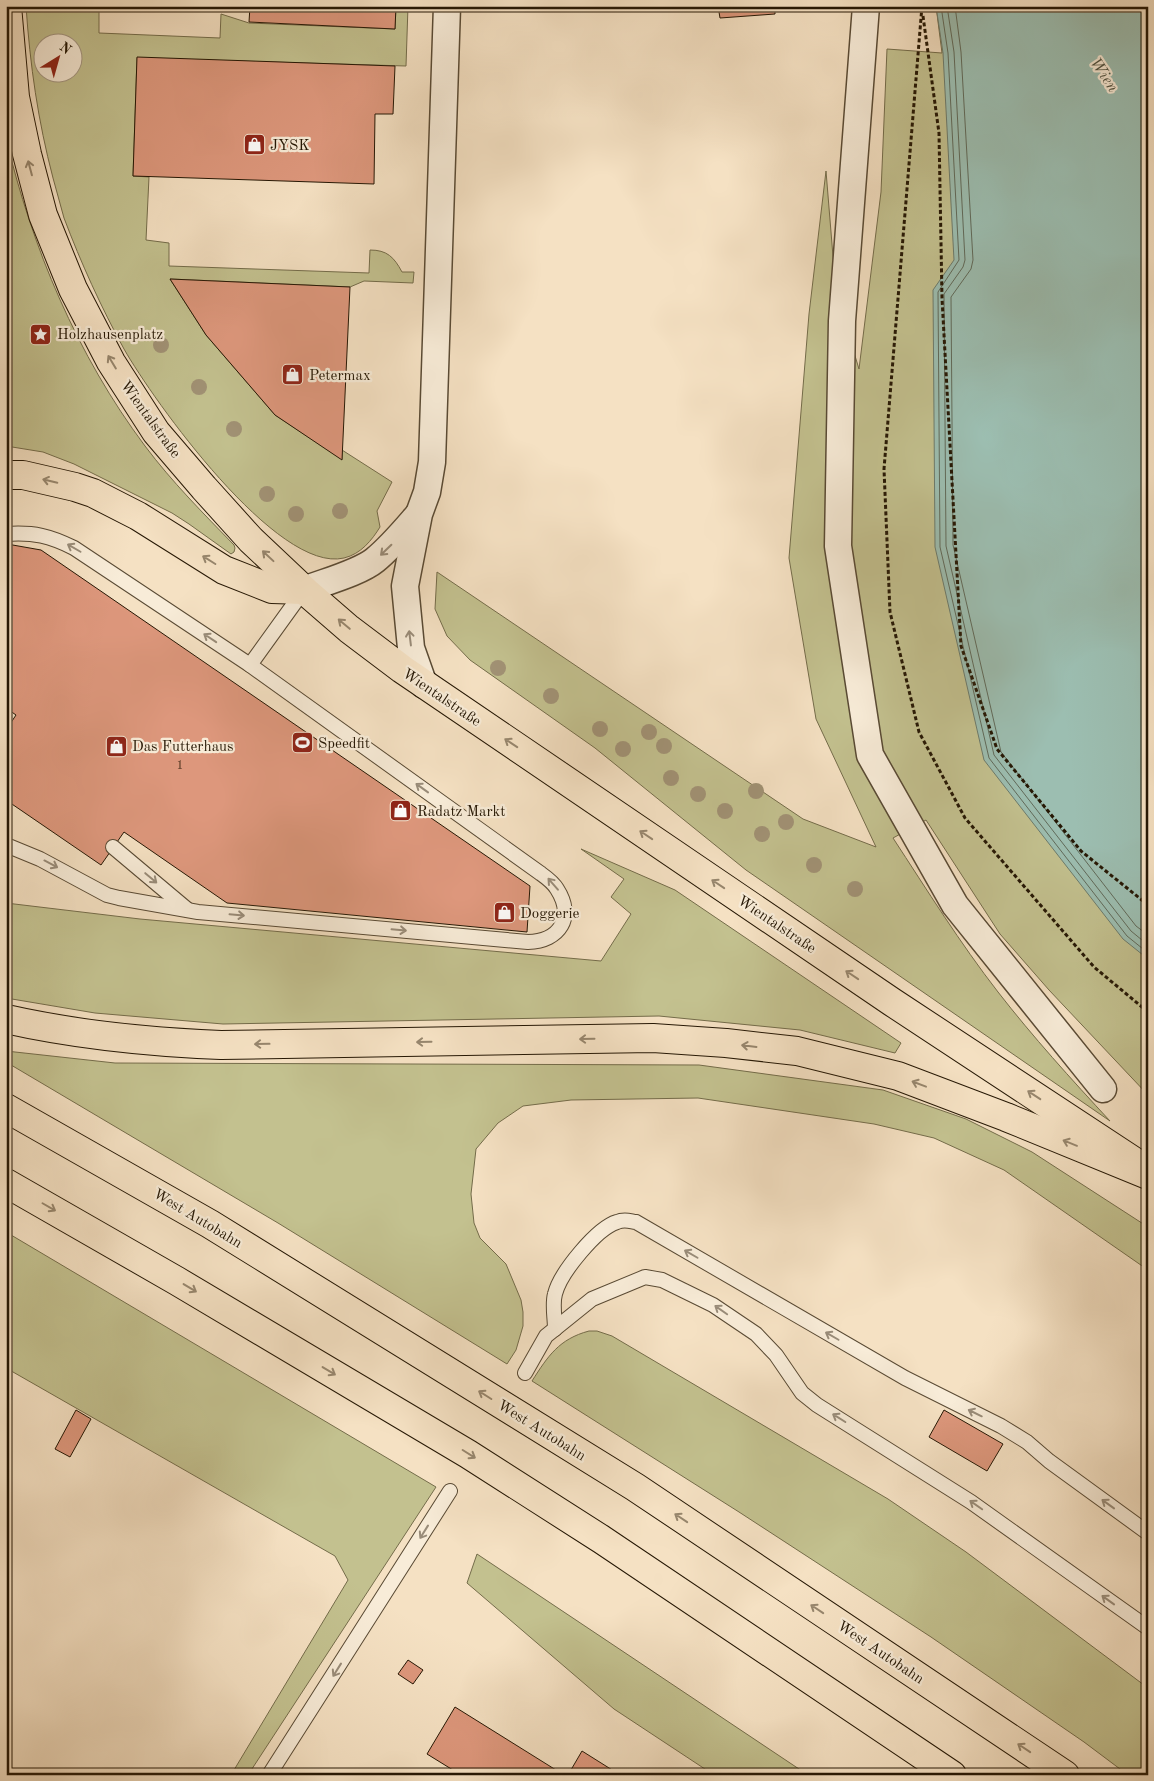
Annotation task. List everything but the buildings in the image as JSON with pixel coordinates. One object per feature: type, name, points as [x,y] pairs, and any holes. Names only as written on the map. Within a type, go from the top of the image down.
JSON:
[{"type":"main road","name":"Wientalstraße","points":[[7,6],[8,37],[15,97],[26,154],[43,215],[73,289],[111,362],[156,432],[251,540],[349,629],[424,685],[892,1002],[1148,1170]]},
{"type":"main road","points":[[6,475],[23,475],[93,493],[138,516],[232,573],[272,589],[304,590]]},
{"type":"main road","points":[[6,1020],[92,1036],[221,1045],[652,1038],[726,1043],[798,1051],[898,1076],[1006,1117],[1148,1176]]},
{"type":"main road","name":"West Autobahn","points":[[6,1108],[210,1224],[635,1487],[1065,1775]]},
{"type":"main road","points":[[6,1183],[177,1281],[468,1454],[601,1539],[952,1775]]},
{"type":"street","points":[[424,685],[411,648],[405,586],[419,514],[427,492],[432,462],[447,6]]},
{"type":"street","points":[[866,6],[842,321],[838,546],[870,755],[956,905],[1104,1089]]},
{"type":"street","points":[[304,590],[374,561],[401,535],[419,514]]},
{"type":"lane","points":[[6,534],[45,535],[74,548],[250,665],[540,872],[556,887],[561,896],[565,907],[565,919],[559,930],[550,938],[538,942],[528,942],[189,910],[107,895],[40,858],[6,845]]},
{"type":"lane","points":[[250,665],[304,590]]},
{"type":"lane","points":[[113,847],[189,910]]},
{"type":"lane","points":[[555,1329],[554,1295],[571,1264],[602,1229],[615,1222],[624,1220],[636,1222],[905,1378],[1001,1426],[1027,1442],[1049,1461],[1148,1533]]},
{"type":"lane","points":[[525,1373],[546,1336],[592,1299],[645,1277],[662,1280],[713,1305],[756,1334],[776,1355],[802,1393],[817,1405],[971,1502],[1148,1628]]},
{"type":"lane","points":[[269,1775],[450,1491]]},
{"type":"path","points":[[917,6],[922,8]]},
{"type":"path","points":[[922,8],[939,133],[942,298],[961,646],[997,749],[1081,851],[1148,905]]},
{"type":"path","points":[[922,8],[884,469],[890,612],[919,732],[965,818],[1094,967],[1148,1012]]},
{"type":"shaded area","points":[[26,6],[68,6],[68,8],[99,9],[99,33],[220,38],[221,14],[249,23],[395,29],[396,6],[408,6],[406,66],[137,58],[133,176],[149,177],[146,240],[169,243],[169,266],[369,273],[370,250],[376,250],[389,255],[402,272],[414,272],[413,283],[364,281],[350,287],[170,279],[206,335],[275,415],[342,459],[342,450],[392,482],[377,511],[380,527],[361,550],[344,558],[316,556],[285,539],[253,512],[220,479],[189,442],[139,373],[99,301],[64,218],[39,114],[34,82],[82,82],[82,32],[32,32],[32,71]]},
{"type":"shaded area","points":[[936,6],[1148,6],[1148,1095],[1049,990],[1000,934],[926,820],[893,838],[957,935],[998,992],[1052,1058],[1110,1121],[746,870],[595,748],[470,660],[447,636],[435,609],[437,572],[803,819],[876,847],[816,719],[789,558],[809,314],[826,171],[836,293],[859,369],[881,192],[887,49],[942,53]]},
{"type":"shaded area","name":"Holzhausenplatz","points":[[6,138],[29,220],[43,260],[78,338],[98,375],[155,459],[234,545],[234,552],[231,554],[172,513],[74,464],[43,452],[6,446]]},
{"type":"shaded area","points":[[581,849],[675,890],[901,1043],[895,1053],[800,1030],[659,1016],[223,1024],[95,1013],[6,998],[6,903],[140,919],[601,961],[631,914],[611,897],[624,879]]},
{"type":"shaded area","points":[[6,1051],[115,1063],[699,1065],[883,1090],[966,1119],[1032,1152],[1148,1227],[1148,1270],[1004,1170],[934,1138],[874,1124],[698,1098],[571,1100],[523,1106],[498,1123],[476,1149],[471,1194],[474,1223],[480,1238],[506,1264],[521,1300],[523,1326],[516,1350],[507,1364],[278,1223],[6,1062]]},
{"type":"shaded area","points":[[6,1232],[436,1487],[248,1775],[231,1775],[348,1580],[335,1556],[6,1368]]},
{"type":"shaded area","points":[[589,1331],[597,1331],[612,1336],[888,1499],[966,1552],[1148,1688],[1148,1775],[1128,1775],[1084,1742],[931,1637],[739,1512],[532,1381],[555,1350],[570,1339]]},
{"type":"shaded area","points":[[477,1554],[808,1775],[714,1775],[614,1709],[467,1583]]},
{"type":"water","name":"Wien","points":[[936,6],[1148,6],[1148,959],[1123,939],[984,760],[935,547],[933,290],[954,260],[943,53]]},
{"type":"place","name":"JYSK","points":[[254,145]]},
{"type":"place","name":"Holzhausenplatz","points":[[41,334]]},
{"type":"place","name":"Petermax","points":[[293,375]]},
{"type":"place","name":"Speedfit","points":[[302,743]]},
{"type":"place","name":"Das Futterhaus","points":[[116,746]]},
{"type":"place","name":"Radatz Markt","points":[[401,811]]},
{"type":"place","name":"Doggerie","points":[[504,913]]}]
